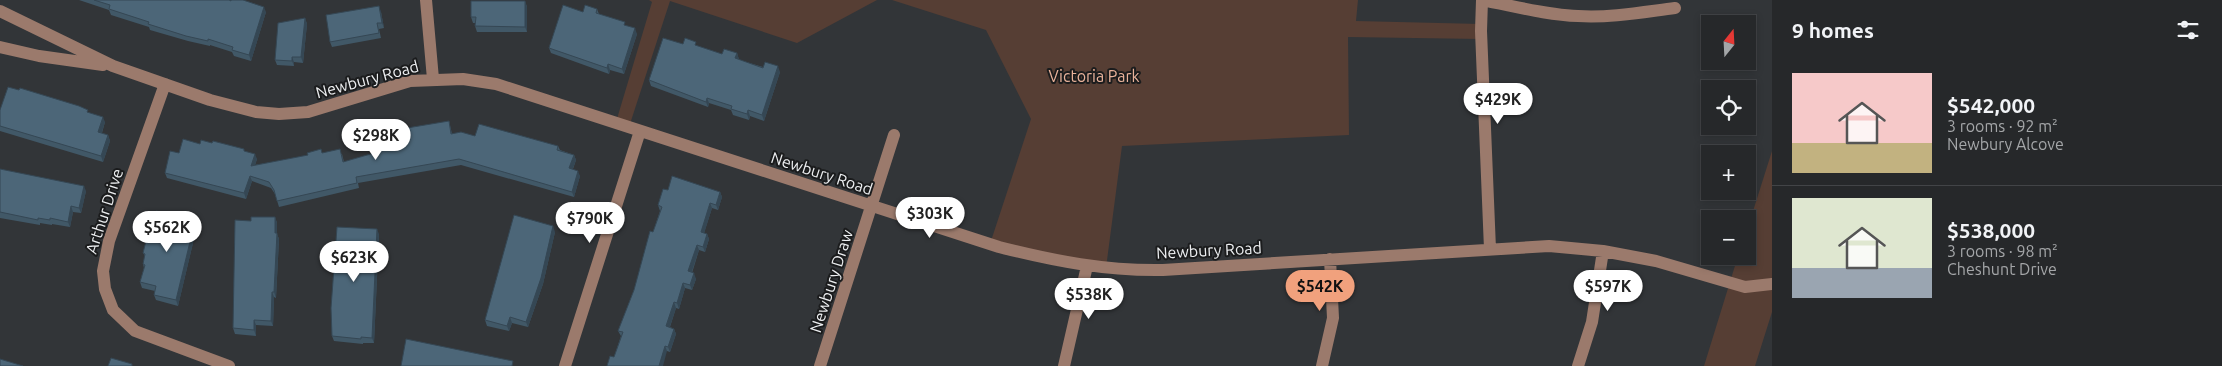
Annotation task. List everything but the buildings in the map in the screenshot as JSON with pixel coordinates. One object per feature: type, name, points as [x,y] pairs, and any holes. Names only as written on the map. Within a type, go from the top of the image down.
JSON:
[{"type":"street","points":[[426,0],[433,79]]},
{"type":"street","points":[[1490,249],[1481,31],[1482,0],[1545,13],[1578,16],[1610,16],[1674,8]]},
{"type":"street","name":"Newbury Road","points":[[0,11],[113,66],[232,107],[256,112],[279,114],[308,112],[394,86],[433,79],[463,79],[496,84],[999,247],[1050,260],[1086,266],[1132,270],[1163,270],[1549,246],[1603,251],[1656,261],[1745,287],[1772,284]]},
{"type":"street","name":"Newbury Road","points":[[0,47],[48,57],[113,66]]},
{"type":"street","name":"Arthur Drive","points":[[165,84],[109,241],[103,271],[106,289],[113,310],[135,332],[229,366]]},
{"type":"street","points":[[565,366],[640,131]]},
{"type":"street","name":"Newbury Draw","points":[[820,366],[894,134]]},
{"type":"street","points":[[1578,366],[1592,322],[1603,251]]},
{"type":"street","points":[[1322,366],[1333,318],[1330,260]]},
{"type":"street","points":[[1064,366],[1086,266]]},
{"type":"green space","points":[[649,0],[877,0],[797,43],[670,1],[629,127],[616,122],[652,2]]},
{"type":"green space","name":"Victoria Park","points":[[892,0],[1358,0],[1356,21],[1481,24],[1481,39],[1348,37],[1349,135],[1122,146],[1106,268],[990,244],[1031,119],[986,30]]},
{"type":"green space","points":[[1772,151],[1772,312],[1755,366],[1704,366],[1735,265],[1756,265],[1756,210],[1753,210]]}]
